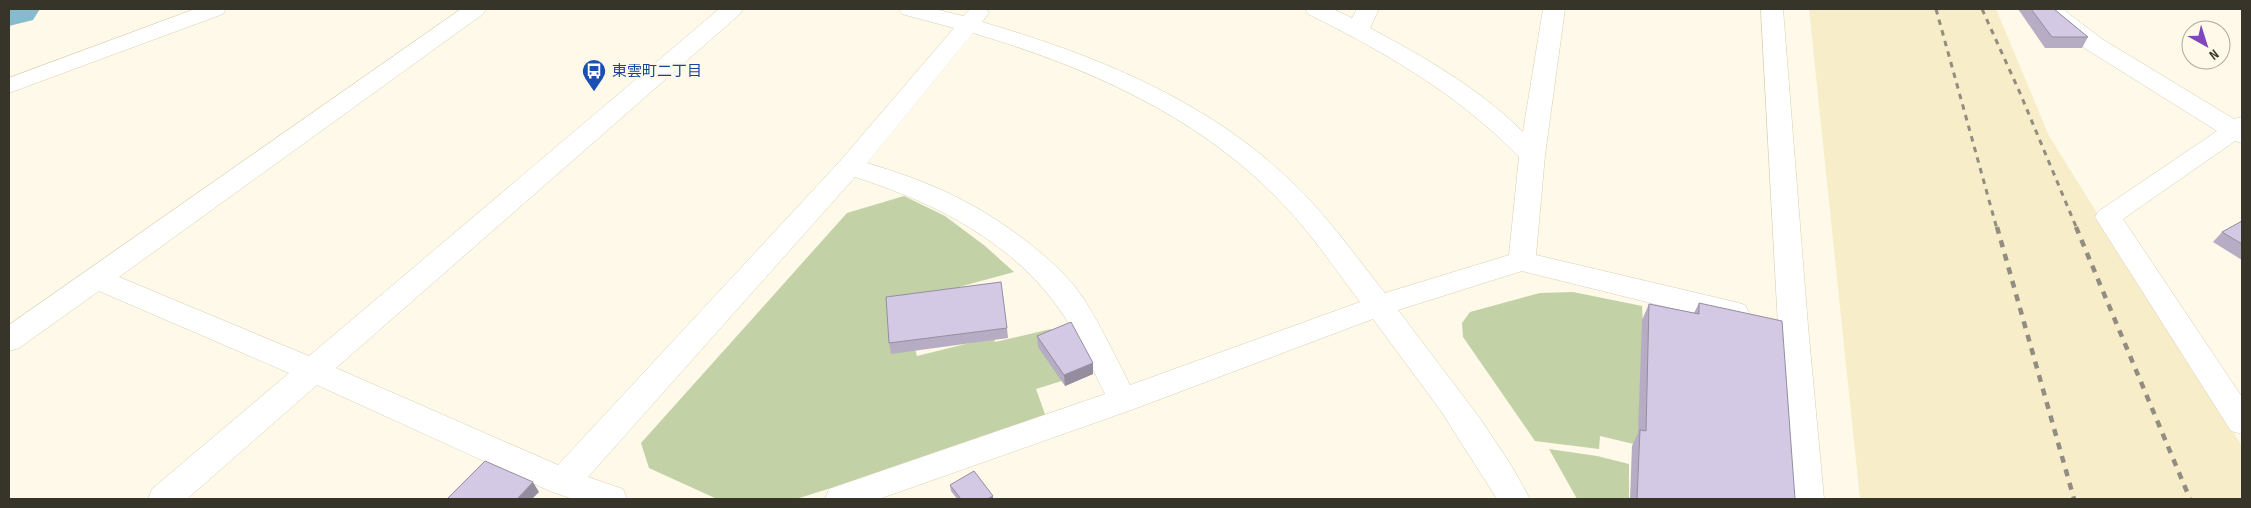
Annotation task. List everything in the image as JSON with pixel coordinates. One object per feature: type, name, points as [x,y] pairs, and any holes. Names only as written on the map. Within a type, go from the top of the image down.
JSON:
[{"type":"street","points":[[9,86],[214,9]]},
{"type":"street","points":[[9,340],[476,9]]},
{"type":"street","points":[[164,499],[732,9]]},
{"type":"street","points":[[910,9],[975,16],[1136,85],[1227,142],[1270,176],[1312,219],[1446,391],[1490,457],[1514,499]]},
{"type":"street","points":[[1316,9],[1363,19],[1489,114],[1532,155]]},
{"type":"street","points":[[1522,261],[1532,155],[1554,9]]},
{"type":"street","points":[[1772,9],[1793,326],[1808,499]]},
{"type":"street","points":[[2049,9],[2094,44],[2239,130],[2108,217],[2242,422]]},
{"type":"street","points":[[563,482],[850,166],[975,16]]},
{"type":"street","points":[[850,166],[906,184],[955,206],[986,224],[1041,267],[1076,310],[1123,400]]},
{"type":"street","points":[[841,499],[1123,400],[1378,306],[1522,261],[1793,326]]},
{"type":"street","points":[[97,279],[312,370],[563,482],[611,499]]},
{"type":"shaded area","points":[[1809,9],[1996,9],[2049,136],[2242,446],[2242,499],[1860,499]]},
{"type":"green space","points":[[904,196],[945,216],[985,246],[1014,272],[911,300],[906,316],[917,356],[994,337],[995,342],[1051,329],[1071,378],[1036,389],[1047,420],[796,499],[717,499],[649,468],[641,443],[847,213]]},
{"type":"green space","points":[[1573,292],[1642,306],[1643,325],[1638,445],[1600,436],[1599,449],[1535,441],[1463,337],[1462,323],[1470,312],[1540,293]]},
{"type":"green space","points":[[1549,449],[1597,456],[1629,464],[1629,499],[1577,499]]},
{"type":"building","points":[[2031,9],[2054,9],[2088,37],[2052,37]]},
{"type":"building","points":[[2242,221],[2242,244],[2222,232]]},
{"type":"building","points":[[1001,282],[1007,328],[889,343],[886,297]]},
{"type":"building","points":[[1699,303],[1782,321],[1795,499],[1637,499],[1640,430],[1646,431],[1649,304],[1699,314]]},
{"type":"building","points":[[1071,322],[1093,363],[1064,375],[1037,336]]},
{"type":"building","points":[[485,461],[533,482],[517,499],[447,499]]},
{"type":"building","points":[[974,471],[993,496],[987,499],[961,499],[950,485]]},
{"type":"waterway","points":[[9,11],[15,9]]},
{"type":"railway","points":[[1936,9],[1997,229]]},
{"type":"railway","points":[[1982,9],[2020,93],[2077,229]]},
{"type":"railway","points":[[1997,227],[2074,499]]},
{"type":"railway","points":[[2076,227],[2190,499]]},
{"type":"place","name":"東雲町二丁目","points":[[594,92]]}]
